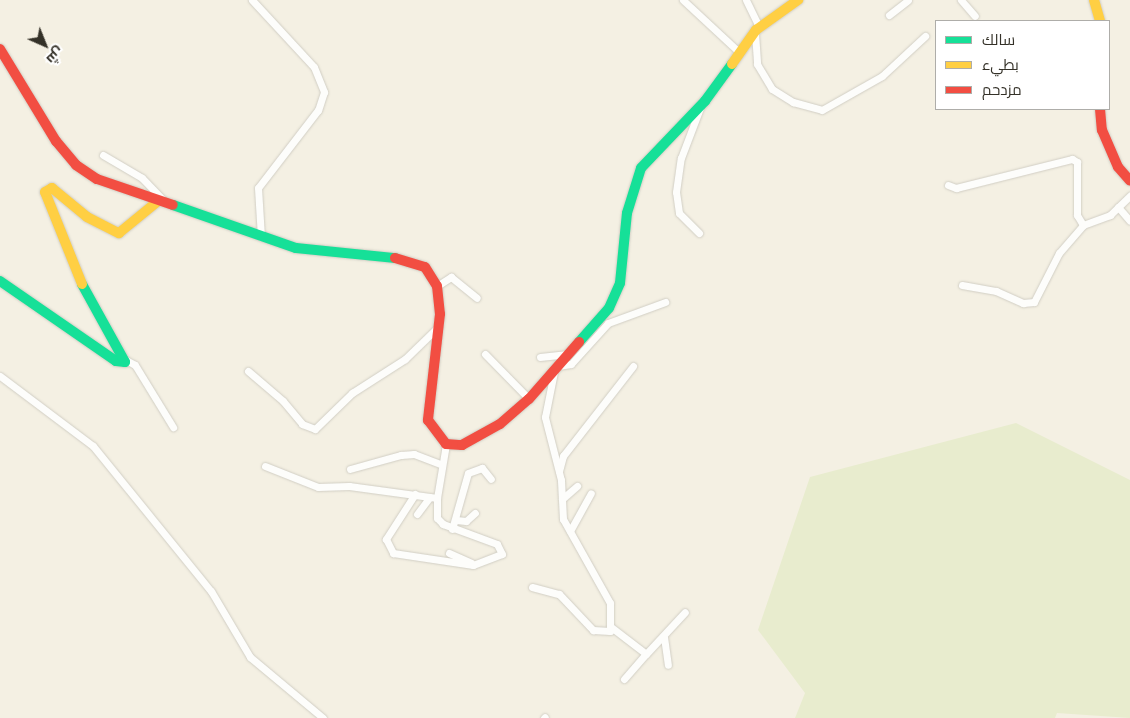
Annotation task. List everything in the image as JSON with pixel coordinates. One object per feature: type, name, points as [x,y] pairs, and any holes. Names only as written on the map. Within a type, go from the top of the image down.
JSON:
[{"type":"street","points":[[252,0],[314,67],[324,92],[318,110],[258,188],[260,237]]},
{"type":"street","points":[[683,0],[739,52]]},
{"type":"street","points":[[746,0],[757,28],[756,64],[766,81],[793,102],[822,110],[882,76],[925,36]]},
{"type":"street","points":[[446,444],[472,442],[529,399],[617,295],[627,213],[641,168],[701,106],[757,28],[798,0]]},
{"type":"street","points":[[889,15],[908,0]]},
{"type":"street","points":[[961,0],[975,16]]},
{"type":"street","points":[[1094,0],[1100,20]]},
{"type":"street","points":[[0,49],[56,141],[76,165],[97,179],[260,237],[324,254],[408,260],[430,272],[437,286],[438,327],[428,410],[431,427],[446,444]]},
{"type":"street","points":[[699,233],[679,214],[676,192],[680,158],[701,106]]},
{"type":"street","points":[[1100,110],[1102,130],[1118,167],[1130,181]]},
{"type":"street","points":[[103,155],[142,178],[162,202]]},
{"type":"street","points":[[948,185],[964,186],[1072,159],[1077,162],[1077,215],[1083,225]]},
{"type":"street","points":[[162,202],[119,233],[88,217],[53,189],[45,192],[76,272],[126,360],[135,365],[173,427]]},
{"type":"street","points":[[962,285],[996,291],[1023,303],[1034,302],[1059,253],[1083,225],[1118,207],[1130,196]]},
{"type":"street","points":[[1118,207],[1130,221]]},
{"type":"street","points":[[437,286],[451,277],[477,298]]},
{"type":"street","points":[[0,280],[120,363],[126,360]]},
{"type":"street","points":[[557,368],[571,364],[616,318],[666,302]]},
{"type":"street","points":[[248,371],[283,400],[302,424],[315,429],[352,393],[405,359],[438,327]]},
{"type":"street","points":[[484,354],[529,399]]},
{"type":"street","points":[[540,357],[568,354]]},
{"type":"street","points":[[559,471],[562,456],[633,366]]},
{"type":"street","points":[[557,368],[545,417],[559,471],[563,519],[610,603],[611,627],[646,654]]},
{"type":"street","points":[[0,376],[93,446],[192,566],[256,664],[323,718]]},
{"type":"street","points":[[415,494],[386,539],[393,553],[473,565],[497,558],[501,548],[452,529],[437,518],[433,497],[446,444]]},
{"type":"street","points":[[350,469],[401,455],[414,454],[440,464]]},
{"type":"street","points":[[265,466],[318,487],[433,497]]},
{"type":"street","points":[[452,529],[468,473],[482,468],[491,479]]},
{"type":"street","points":[[562,500],[577,486]]},
{"type":"street","points":[[570,531],[591,492]]},
{"type":"street","points":[[417,514],[433,497]]},
{"type":"street","points":[[456,520],[466,521],[475,513]]},
{"type":"street","points":[[449,553],[473,565]]},
{"type":"street","points":[[532,587],[559,594],[575,616],[599,633],[611,627]]},
{"type":"street","points":[[624,679],[685,612]]},
{"type":"street","points":[[664,637],[668,665]]},
{"type":"green space","points":[[1016,423],[1130,480],[1130,718],[1057,713],[1055,718],[795,718],[805,693],[758,630],[810,477]]},
{"type":"traffic: fast","points":[[579,342],[609,308],[620,283],[627,213],[641,168],[705,101],[732,64]]},
{"type":"traffic: fast","points":[[173,205],[296,248],[395,258]]},
{"type":"traffic: fast","points":[[0,281],[116,361],[125,362],[82,284]]},
{"type":"traffic: slow","points":[[732,64],[756,30],[798,0]]},
{"type":"traffic: slow","points":[[1094,0],[1100,20]]},
{"type":"traffic: slow","points":[[82,284],[45,192],[52,188],[87,217],[119,233],[158,201]]},
{"type":"traffic: jam","points":[[0,49],[56,141],[76,165],[97,179],[173,205]]},
{"type":"traffic: jam","points":[[1100,110],[1102,130],[1118,167],[1130,181]]},
{"type":"traffic: jam","points":[[395,258],[425,267],[437,286],[440,314],[428,420],[446,444],[462,445],[500,424],[529,399],[579,342]]}]
